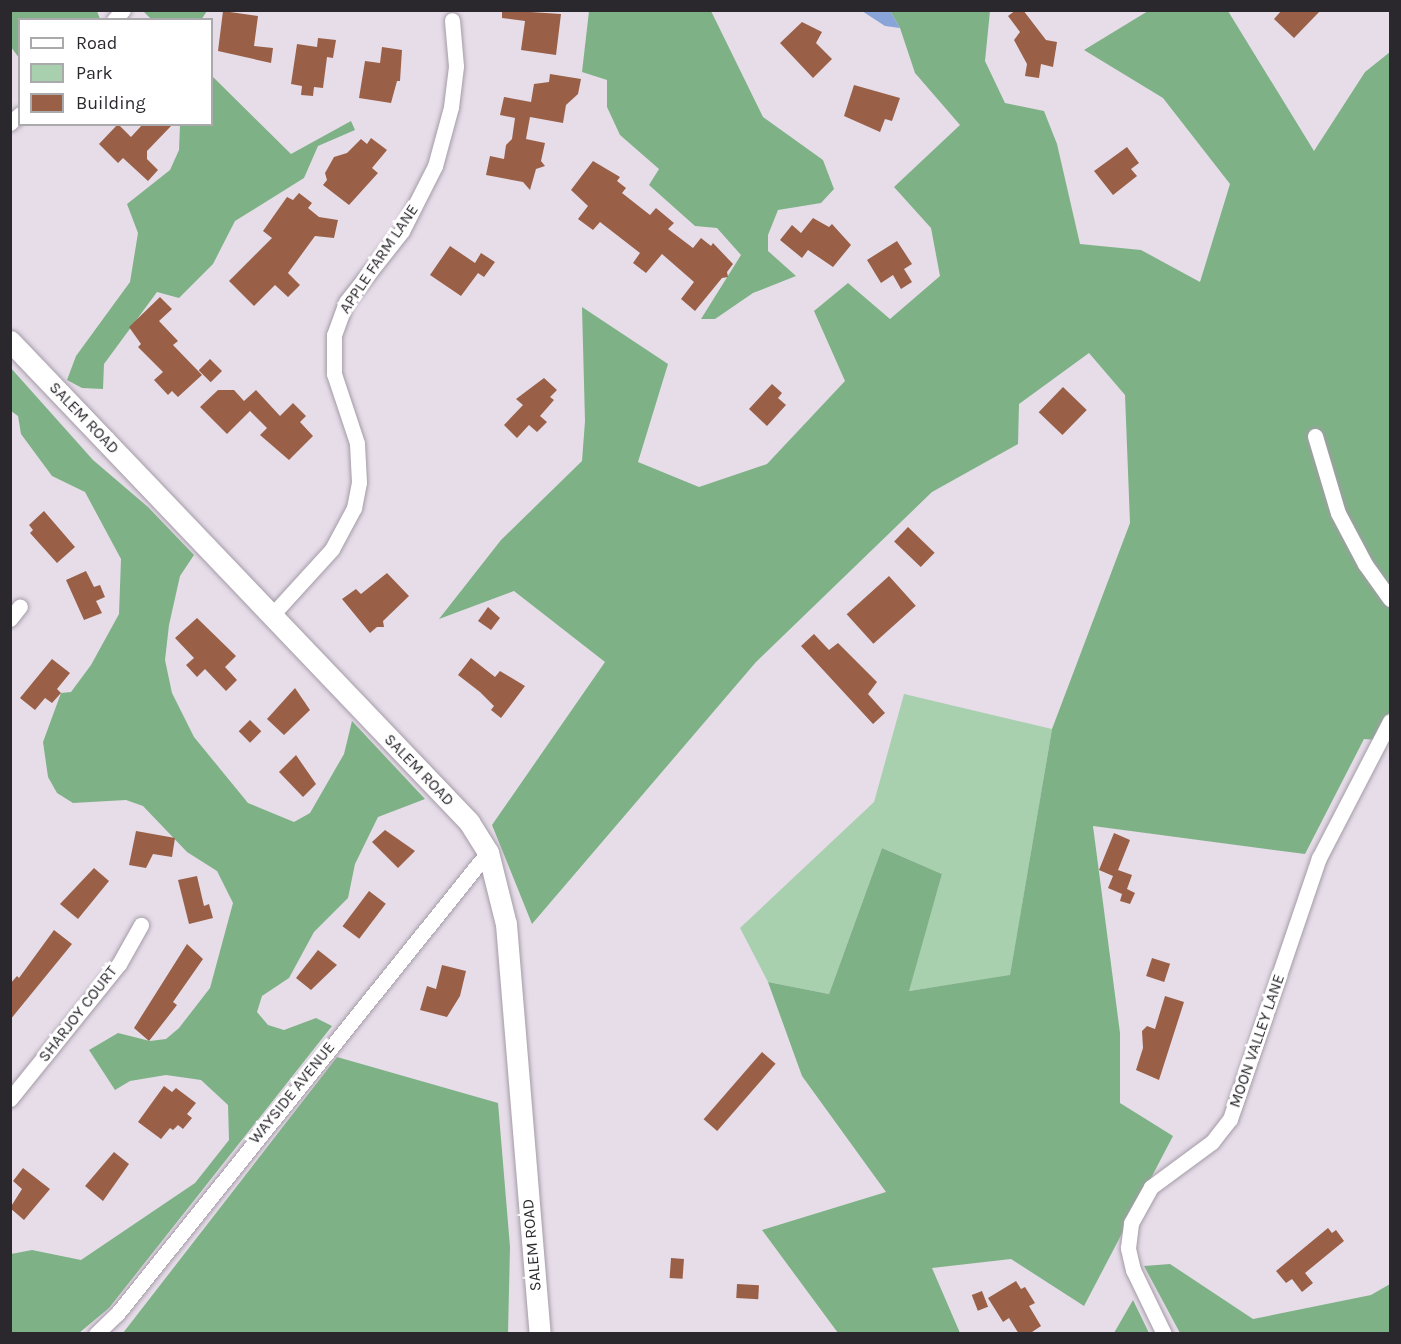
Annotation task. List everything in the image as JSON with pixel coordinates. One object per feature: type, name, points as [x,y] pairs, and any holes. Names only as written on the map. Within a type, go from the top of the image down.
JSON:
[{"type":"street","name":"APPLE FARM LANE","points":[[272,615],[332,549],[354,508],[359,482],[357,443],[334,374],[334,335],[346,302],[402,231],[435,166],[451,106],[456,66],[452,20]]},
{"type":"street","name":"SALEM ROAD","points":[[10,341],[469,822],[488,852],[506,924],[540,1334]]},
{"type":"street","points":[[1315,436],[1342,523],[1390,599]]},
{"type":"street","points":[[10,619],[20,606]]},
{"type":"street","name":"MOON VALLEY LANE","points":[[1164,1334],[1133,1270],[1128,1248],[1131,1223],[1151,1187],[1212,1143],[1230,1119],[1319,858],[1390,721]]},
{"type":"street","name":"WAYSIDE AVENUE","points":[[96,1334],[117,1314],[488,852]]},
{"type":"street","name":"SHARJOY COURT","points":[[10,1099],[118,964],[141,925]]},
{"type":"green space","points":[[10,11],[97,11],[100,18],[18,18],[18,57],[11,47]]},
{"type":"green space","points":[[143,11],[207,11],[202,18],[150,18]]},
{"type":"green space","points":[[589,11],[711,11],[763,117],[823,160],[834,189],[821,203],[778,210],[768,235],[768,251],[796,276],[753,293],[715,319],[701,319],[741,255],[717,228],[695,226],[649,185],[659,169],[620,135],[607,107],[607,80],[582,72]]},
{"type":"green space","points":[[890,11],[990,11],[985,61],[1005,103],[1044,111],[1057,144],[1080,244],[1141,250],[1200,282],[1230,184],[1163,98],[1084,50],[1148,11],[1228,11],[1314,151],[1365,72],[1390,52],[1390,741],[1364,739],[1305,854],[1093,826],[1120,1033],[1120,1103],[1173,1136],[1084,1306],[1011,1259],[932,1268],[960,1333],[838,1333],[762,1230],[886,1192],[802,1076],[768,982],[829,994],[882,848],[942,874],[909,991],[1010,975],[1052,729],[1130,523],[1125,395],[1089,353],[1019,404],[1018,444],[932,492],[756,662],[532,924],[492,825],[605,662],[514,591],[439,619],[501,540],[582,461],[585,421],[582,307],[668,364],[638,462],[699,487],[767,464],[845,381],[814,311],[848,283],[890,319],[940,276],[931,228],[894,187],[960,125],[915,73],[900,28]]},
{"type":"green space","points":[[213,77],[291,154],[351,121],[355,130],[318,146],[304,178],[235,221],[213,264],[179,298],[157,292],[104,364],[103,389],[82,388],[67,380],[76,356],[130,282],[138,233],[127,204],[170,170],[179,150],[180,126],[213,126]]},
{"type":"green space","points":[[10,367],[93,460],[148,507],[194,555],[180,576],[169,625],[165,660],[172,693],[194,737],[248,803],[294,822],[310,813],[344,754],[352,721],[425,799],[378,817],[355,864],[348,898],[314,932],[289,978],[262,996],[257,1012],[268,1025],[284,1030],[316,1018],[332,1026],[109,1308],[79,1333],[11,1333],[11,1254],[32,1250],[81,1260],[195,1183],[229,1140],[228,1105],[201,1080],[166,1075],[130,1081],[115,1090],[89,1050],[118,1033],[150,1041],[166,1039],[179,1028],[210,988],[233,903],[217,871],[187,852],[143,806],[126,800],[73,803],[57,793],[48,777],[43,742],[61,693],[71,692],[91,665],[119,614],[121,559],[85,492],[52,476],[21,434],[18,416],[11,411]]},
{"type":"green space","points":[[904,694],[1052,729],[1010,976],[908,991],[942,874],[882,848],[829,994],[768,982],[740,928],[874,802]]},
{"type":"green space","points":[[337,1057],[498,1103],[510,1247],[508,1333],[123,1333]]},
{"type":"green space","points":[[1170,1264],[1253,1319],[1371,1295],[1390,1284],[1390,1333],[1180,1333],[1144,1266]]},
{"type":"green space","points":[[1133,1300],[1149,1333],[1114,1333]]},
{"type":"water","points":[[862,11],[890,11],[900,28],[885,26]]},
{"type":"building","points":[[502,10],[561,14],[556,55],[521,50],[525,21],[502,18]]},
{"type":"building","points":[[1016,10],[1023,10],[1046,40],[1057,42],[1053,67],[1041,64],[1039,78],[1025,76],[1027,64],[1014,40],[1020,32],[1008,16]]},
{"type":"building","points":[[1282,10],[1321,10],[1294,38],[1274,19]]},
{"type":"building","points":[[223,11],[258,16],[254,46],[273,48],[271,63],[218,51]]},
{"type":"building","points":[[802,22],[822,32],[816,43],[832,59],[813,78],[780,43]]},
{"type":"building","points":[[318,38],[336,40],[333,58],[327,57],[323,88],[314,87],[313,96],[301,95],[302,86],[291,84],[297,44],[317,47]]},
{"type":"building","points":[[382,47],[402,50],[400,81],[397,81],[391,103],[359,98],[365,61],[380,63]]},
{"type":"building","points":[[550,74],[581,79],[578,94],[566,105],[563,123],[530,117],[526,139],[545,143],[541,161],[545,166],[536,169],[530,190],[523,182],[486,175],[490,156],[504,159],[506,145],[512,139],[515,118],[500,115],[504,97],[531,102],[534,84],[549,82]]},
{"type":"building","points":[[854,85],[900,98],[892,121],[885,119],[880,132],[844,116]]},
{"type":"building","points":[[116,126],[120,126],[131,137],[141,126],[171,126],[147,151],[147,159],[158,170],[148,181],[123,158],[118,163],[99,144]]},
{"type":"building","points":[[371,138],[387,150],[372,168],[378,173],[349,205],[323,185],[327,180],[325,173],[334,157],[347,153],[361,139],[367,144]]},
{"type":"building","points":[[1127,147],[1139,163],[1131,169],[1137,176],[1113,195],[1094,171]]},
{"type":"building","points":[[593,161],[620,177],[617,181],[626,188],[622,193],[650,215],[656,208],[674,223],[668,229],[693,248],[701,238],[711,246],[713,243],[733,264],[727,272],[728,277],[722,278],[695,311],[681,299],[694,282],[662,254],[646,273],[633,263],[640,253],[600,222],[593,230],[578,219],[588,206],[571,190]]},
{"type":"building","points":[[299,193],[312,203],[308,208],[319,217],[338,220],[334,238],[315,236],[288,273],[300,285],[288,297],[275,285],[254,306],[229,281],[272,238],[263,231],[287,197],[293,200]]},
{"type":"building","points":[[813,218],[829,227],[832,224],[851,245],[833,267],[808,250],[802,258],[780,240],[792,225],[801,233]]},
{"type":"building","points":[[897,241],[912,264],[904,269],[912,282],[901,289],[893,275],[881,283],[867,260]]},
{"type":"building","points":[[450,246],[475,263],[481,253],[495,262],[484,277],[478,273],[461,296],[430,275]]},
{"type":"building","points":[[160,297],[172,309],[159,321],[178,341],[173,345],[202,375],[178,397],[172,391],[168,395],[154,380],[163,372],[138,347],[141,344],[129,327]]},
{"type":"building","points":[[210,359],[222,371],[211,382],[199,370]]},
{"type":"building","points":[[544,378],[557,390],[550,397],[554,400],[540,416],[547,422],[537,432],[529,425],[517,438],[504,425],[523,405],[516,399]]},
{"type":"building","points":[[772,384],[782,393],[778,398],[786,405],[767,426],[749,409]]},
{"type":"building","points":[[1063,387],[1087,410],[1062,435],[1039,412]]},
{"type":"building","points":[[218,390],[234,390],[244,401],[256,390],[280,416],[293,403],[306,416],[300,422],[313,436],[289,460],[260,435],[267,428],[250,411],[227,434],[200,407]]},
{"type":"building","points":[[44,511],[75,547],[57,563],[30,533],[33,530],[29,525]]},
{"type":"building","points":[[908,527],[935,553],[921,567],[894,541]]},
{"type":"building","points":[[86,571],[94,587],[100,585],[105,597],[96,601],[102,613],[84,620],[66,580]]},
{"type":"building","points":[[387,573],[409,596],[383,621],[384,627],[377,627],[370,633],[342,599],[356,589],[361,594]]},
{"type":"building","points":[[889,576],[916,606],[873,644],[847,614]]},
{"type":"building","points":[[488,607],[500,618],[491,630],[478,621]]},
{"type":"building","points":[[197,618],[236,656],[225,667],[237,680],[226,691],[205,669],[197,677],[186,665],[194,658],[175,638]]},
{"type":"building","points":[[814,634],[829,650],[838,643],[877,682],[868,694],[885,713],[873,724],[801,646]]},
{"type":"building","points":[[471,658],[495,677],[500,671],[525,686],[501,718],[491,710],[494,706],[480,692],[458,675]]},
{"type":"building","points":[[52,659],[70,673],[57,689],[61,693],[52,703],[45,698],[35,710],[20,698]]},
{"type":"building","points":[[295,688],[310,710],[284,735],[267,719]]},
{"type":"building","points":[[250,720],[261,731],[250,743],[239,731]]},
{"type":"building","points":[[296,755],[316,784],[303,797],[279,772]]},
{"type":"building","points":[[385,830],[415,851],[398,868],[372,842]]},
{"type":"building","points":[[136,831],[175,838],[172,857],[153,854],[146,868],[129,865]]},
{"type":"building","points":[[1114,833],[1130,840],[1118,870],[1132,875],[1127,889],[1135,893],[1130,904],[1120,901],[1122,894],[1108,888],[1113,876],[1099,870]]},
{"type":"building","points":[[94,868],[109,881],[78,919],[60,904]]},
{"type":"building","points":[[197,876],[204,906],[209,904],[213,918],[189,924],[178,880]]},
{"type":"building","points":[[369,891],[386,904],[359,939],[343,926]]},
{"type":"building","points":[[54,930],[72,944],[10,1020],[10,984],[17,976],[19,978]]},
{"type":"building","points":[[187,944],[203,959],[173,1002],[177,1005],[149,1041],[134,1028]]},
{"type":"building","points":[[318,950],[337,965],[311,990],[296,978]]},
{"type":"building","points":[[1152,958],[1170,964],[1164,982],[1146,976]]},
{"type":"building","points":[[442,965],[466,971],[460,996],[447,1017],[420,1010],[427,986],[436,989]]},
{"type":"building","points":[[1165,996],[1184,1002],[1159,1080],[1136,1070],[1143,1048],[1142,1031],[1147,1026],[1155,1029]]},
{"type":"building","points":[[762,1052],[776,1064],[717,1131],[704,1119]]},
{"type":"building","points":[[164,1086],[172,1092],[176,1088],[196,1103],[187,1114],[192,1118],[183,1129],[178,1125],[173,1130],[170,1128],[161,1139],[138,1122]]},
{"type":"building","points":[[114,1152],[129,1164],[103,1201],[85,1186]]},
{"type":"building","points":[[23,1168],[50,1189],[24,1220],[10,1208],[22,1189],[13,1181]]},
{"type":"building","points":[[1328,1228],[1332,1233],[1336,1230],[1344,1241],[1305,1273],[1313,1283],[1302,1292],[1292,1279],[1286,1283],[1276,1271]]},
{"type":"building","points":[[671,1258],[684,1259],[683,1279],[670,1278]]},
{"type":"building","points":[[1016,1281],[1021,1289],[1025,1287],[1035,1303],[1029,1306],[1041,1326],[1029,1334],[1019,1334],[1009,1318],[1003,1322],[988,1298]]},
{"type":"building","points":[[737,1284],[759,1285],[758,1299],[736,1298]]},
{"type":"building","points":[[982,1291],[988,1307],[978,1311],[972,1295]]}]
